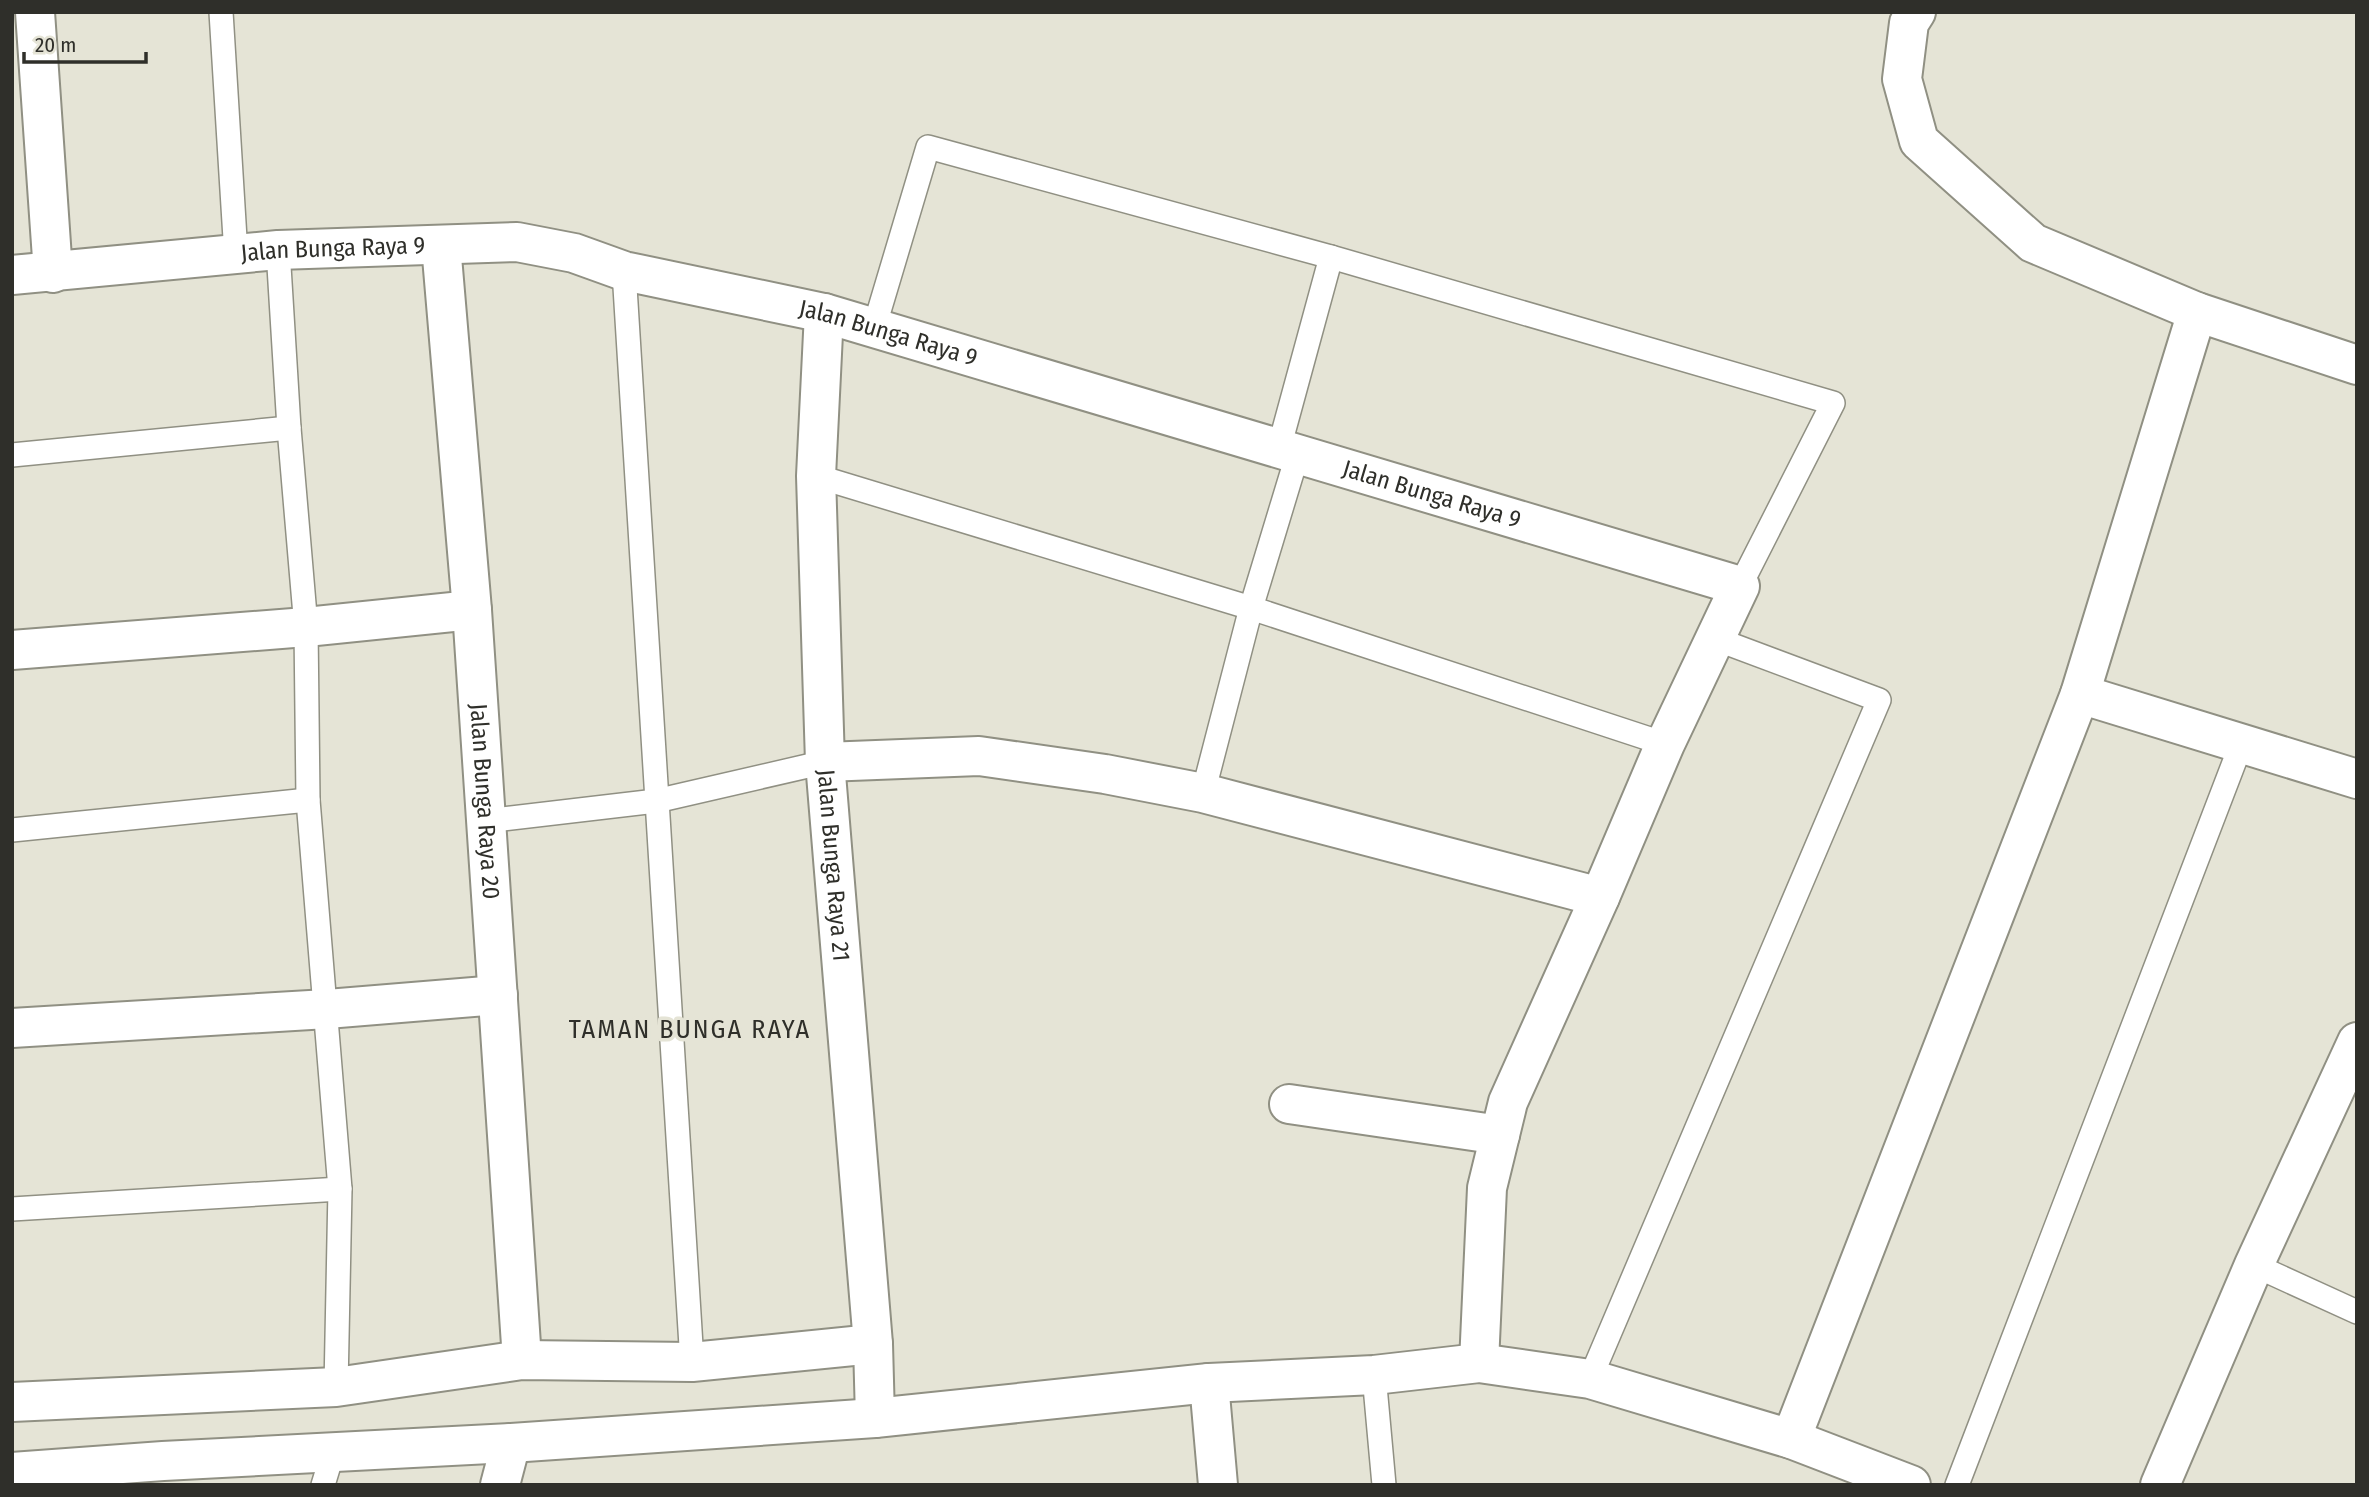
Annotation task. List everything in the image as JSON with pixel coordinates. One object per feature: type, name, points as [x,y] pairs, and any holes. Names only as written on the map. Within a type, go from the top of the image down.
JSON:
[{"type":"street","points":[[35,12],[53,273]]},
{"type":"street","points":[[1916,12],[1909,23],[1902,79],[1919,141],[2033,243],[2197,312],[2357,365]]},
{"type":"street","name":"Jalan Bunga Raya 9","points":[[12,275],[278,250],[517,242],[574,253],[624,271],[824,313],[1740,586]]},
{"type":"street","name":"Jalan Bunga Raya 20","points":[[441,245],[472,610],[522,1360]]},
{"type":"street","points":[[1791,1439],[2080,694],[2197,312]]},
{"type":"street","name":"Jalan Bunga Raya 21","points":[[824,313],[816,476],[825,762],[873,1345],[875,1418]]},
{"type":"street","points":[[1479,1363],[1487,1188],[1508,1102],[1665,744],[1740,586]]},
{"type":"street","points":[[12,650],[306,627],[472,610]]},
{"type":"street","points":[[2080,694],[2357,779]]},
{"type":"street","points":[[825,762],[979,756],[1105,774],[1203,793],[1600,897]]},
{"type":"street","points":[[12,1028],[327,1009],[498,995]]},
{"type":"street","points":[[2160,1485],[2254,1265],[2357,1042]]},
{"type":"street","points":[[1289,1104],[1500,1135]]},
{"type":"street","points":[[12,1402],[336,1387],[522,1360],[692,1362],[873,1345]]},
{"type":"street","points":[[12,1472],[160,1473],[328,1468],[511,1443],[875,1418],[1209,1383],[1374,1374],[1479,1363],[1590,1379],[1791,1439],[1911,1485]]},
{"type":"street","points":[[1209,1383],[1218,1485]]},
{"type":"street","points":[[500,1485],[511,1443]]},
{"type":"lane","points":[[221,12],[236,255]]},
{"type":"lane","points":[[874,328],[928,147],[1331,257],[1833,403],[1740,586]]},
{"type":"lane","points":[[278,250],[289,428],[306,627],[309,800],[340,1189],[336,1387]]},
{"type":"lane","points":[[1203,793],[1289,451],[1331,257]]},
{"type":"lane","points":[[624,271],[692,1362]]},
{"type":"lane","points":[[12,455],[289,428]]},
{"type":"lane","points":[[816,476],[1251,608],[1665,744]]},
{"type":"lane","points":[[1590,1379],[1878,700],[1716,639]]},
{"type":"lane","points":[[1957,1485],[2242,742]]},
{"type":"lane","points":[[485,821],[656,801],[825,762]]},
{"type":"lane","points":[[12,830],[309,800]]},
{"type":"lane","points":[[12,1209],[340,1189]]},
{"type":"lane","points":[[2254,1265],[2357,1312]]},
{"type":"lane","points":[[1374,1374],[1384,1485]]},
{"type":"district","name":"TAMAN BUNGA RAYA","points":[[690,1029]]}]
